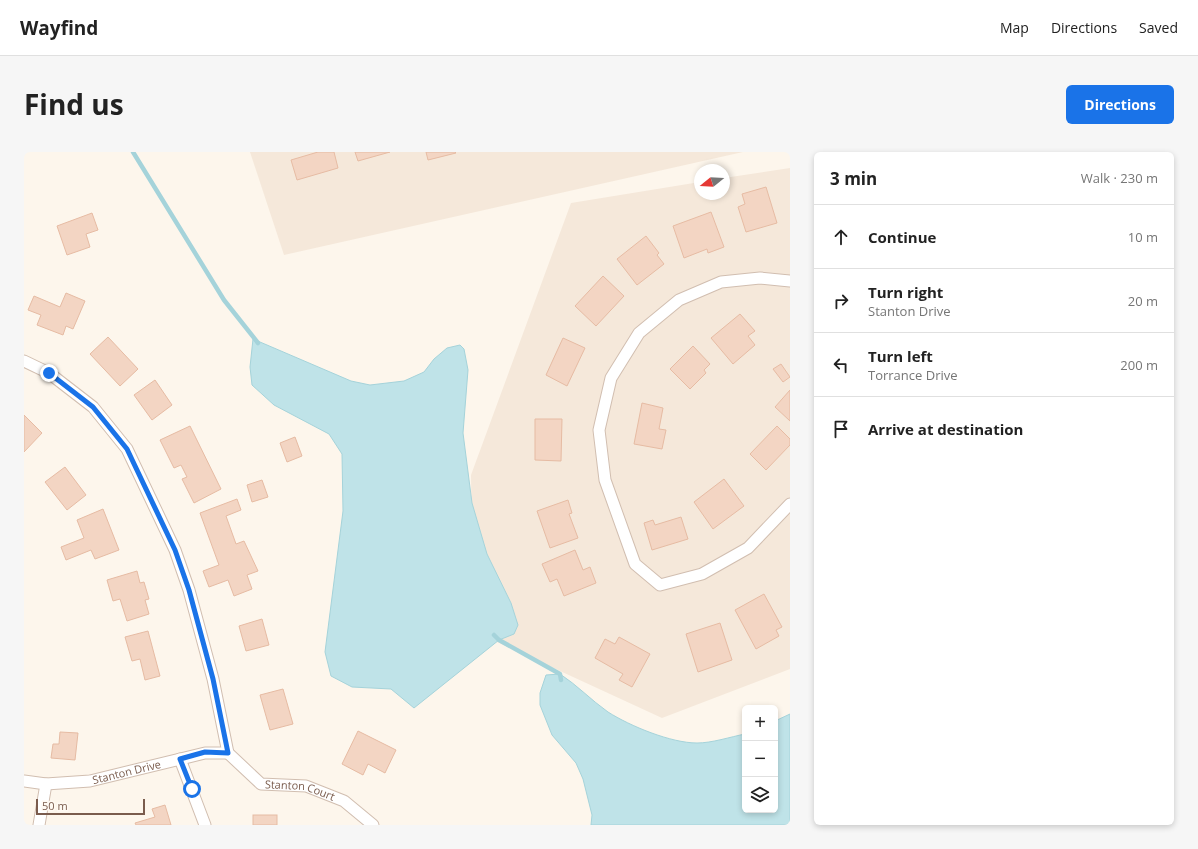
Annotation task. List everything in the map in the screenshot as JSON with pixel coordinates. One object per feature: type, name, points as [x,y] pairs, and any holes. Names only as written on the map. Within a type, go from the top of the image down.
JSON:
[{"type":"street","points":[[790,281],[760,278],[722,282],[679,300],[639,333],[611,378],[599,430],[605,480],[635,564],[660,585],[702,574],[748,548],[790,504]]},
{"type":"street","points":[[24,361],[49,373],[93,407],[127,449],[175,550],[189,590],[213,679],[228,753]]},
{"type":"street","name":"Stanton Drive","points":[[24,781],[46,784],[90,781],[205,752],[228,753]]},
{"type":"street","name":"Stanton Court","points":[[228,753],[261,784],[306,786],[344,801],[373,825]]},
{"type":"street","points":[[180,759],[205,825]]},
{"type":"street","points":[[39,825],[46,784]]},
{"type":"shaded area","points":[[250,152],[743,152],[284,255]]},
{"type":"shaded area","points":[[790,168],[790,669],[662,718],[473,631],[471,475],[571,203],[694,183],[694,200],[730,200],[730,177]]},
{"type":"water","points":[[253,339],[351,381],[370,385],[404,381],[424,372],[434,359],[447,348],[460,345],[464,349],[468,370],[463,433],[472,503],[487,554],[511,603],[518,625],[514,634],[499,640],[414,708],[391,689],[352,687],[331,676],[325,652],[343,511],[342,454],[329,434],[274,405],[252,385],[250,367]]},
{"type":"water","points":[[560,674],[608,712],[639,728],[663,737],[687,742],[703,743],[742,735],[742,813],[778,813],[778,720],[790,714],[790,825],[591,825],[592,815],[583,779],[576,763],[552,735],[540,705],[540,693],[546,675]]},
{"type":"building","points":[[318,152],[334,152],[338,168],[297,180],[291,160]]},
{"type":"building","points":[[355,152],[390,152],[358,161]]},
{"type":"building","points":[[426,152],[455,152],[456,153],[428,160]]},
{"type":"building","points":[[766,187],[777,223],[746,232],[738,207],[745,204],[742,194]]},
{"type":"building","points":[[711,212],[724,247],[708,253],[707,249],[684,258],[673,226]]},
{"type":"building","points":[[92,213],[98,230],[86,234],[90,247],[67,255],[57,226]]},
{"type":"building","points":[[646,236],[659,253],[657,255],[664,264],[637,285],[617,259]]},
{"type":"building","points":[[603,276],[624,296],[596,326],[575,306]]},
{"type":"building","points":[[66,293],[85,301],[73,329],[66,326],[63,335],[37,325],[41,315],[28,310],[34,296],[60,307]]},
{"type":"building","points":[[740,314],[755,331],[748,336],[755,345],[733,364],[711,338]]},
{"type":"building","points":[[108,337],[138,369],[120,386],[90,354]]},
{"type":"building","points":[[563,338],[585,348],[567,386],[546,375]]},
{"type":"building","points":[[693,346],[710,364],[704,370],[706,373],[690,389],[670,369]]},
{"type":"building","points":[[781,364],[790,377],[783,382],[773,369]]},
{"type":"building","points":[[155,380],[172,405],[152,420],[134,395]]},
{"type":"building","points":[[790,390],[790,421],[775,407]]},
{"type":"building","points":[[642,403],[663,408],[659,429],[666,430],[662,449],[634,444]]},
{"type":"building","points":[[24,415],[42,433],[24,452]]},
{"type":"building","points":[[535,419],[562,419],[561,461],[535,460]]},
{"type":"building","points":[[190,426],[221,489],[194,503],[182,479],[187,477],[181,465],[174,468],[160,440]]},
{"type":"building","points":[[777,426],[790,439],[790,445],[766,470],[750,454]]},
{"type":"building","points":[[295,437],[302,456],[287,462],[280,443]]},
{"type":"building","points":[[65,467],[86,495],[67,510],[45,482]]},
{"type":"building","points":[[724,479],[744,506],[713,529],[694,502]]},
{"type":"building","points":[[262,480],[268,497],[252,502],[247,485]]},
{"type":"building","points":[[237,499],[241,510],[226,516],[236,544],[244,541],[258,571],[247,575],[252,589],[234,596],[228,580],[209,587],[203,571],[219,565],[200,513]]},
{"type":"building","points":[[568,500],[572,513],[569,514],[578,538],[550,548],[537,511]]},
{"type":"building","points":[[103,509],[119,550],[95,559],[91,550],[66,560],[61,547],[84,538],[77,520]]},
{"type":"building","points":[[681,517],[688,539],[652,550],[644,523],[653,520],[655,525]]},
{"type":"building","points":[[575,550],[583,570],[590,567],[596,583],[564,596],[557,579],[550,582],[542,564]]},
{"type":"building","points":[[137,571],[140,583],[144,582],[149,599],[145,600],[149,614],[127,621],[120,599],[113,601],[107,580]]},
{"type":"building","points":[[764,594],[782,627],[776,630],[779,636],[756,649],[735,610]]},
{"type":"building","points":[[262,619],[269,645],[246,651],[239,626]]},
{"type":"building","points":[[720,623],[732,660],[698,672],[686,634]]},
{"type":"building","points":[[148,631],[160,676],[145,680],[140,659],[132,661],[125,637]]},
{"type":"building","points":[[619,637],[650,654],[632,687],[619,680],[623,674],[595,658],[605,639],[615,644]]},
{"type":"building","points":[[283,689],[293,724],[270,730],[260,695]]},
{"type":"building","points":[[358,731],[396,750],[385,773],[368,764],[363,775],[342,764]]},
{"type":"building","points":[[60,732],[78,733],[75,760],[51,758],[53,744],[59,744]]},
{"type":"building","points":[[165,805],[171,825],[136,825],[135,823],[155,817],[152,809]]},
{"type":"building","points":[[253,815],[277,815],[277,825],[253,825]]},
{"type":"waterway","points":[[133,152],[224,300],[258,343]]},
{"type":"waterway","points":[[494,635],[499,640],[560,674],[561,680]]},
{"type":"route","points":[[49,373],[93,407],[127,449],[175,550],[189,590],[213,679],[228,753],[205,752],[180,759],[192,789]]}]
